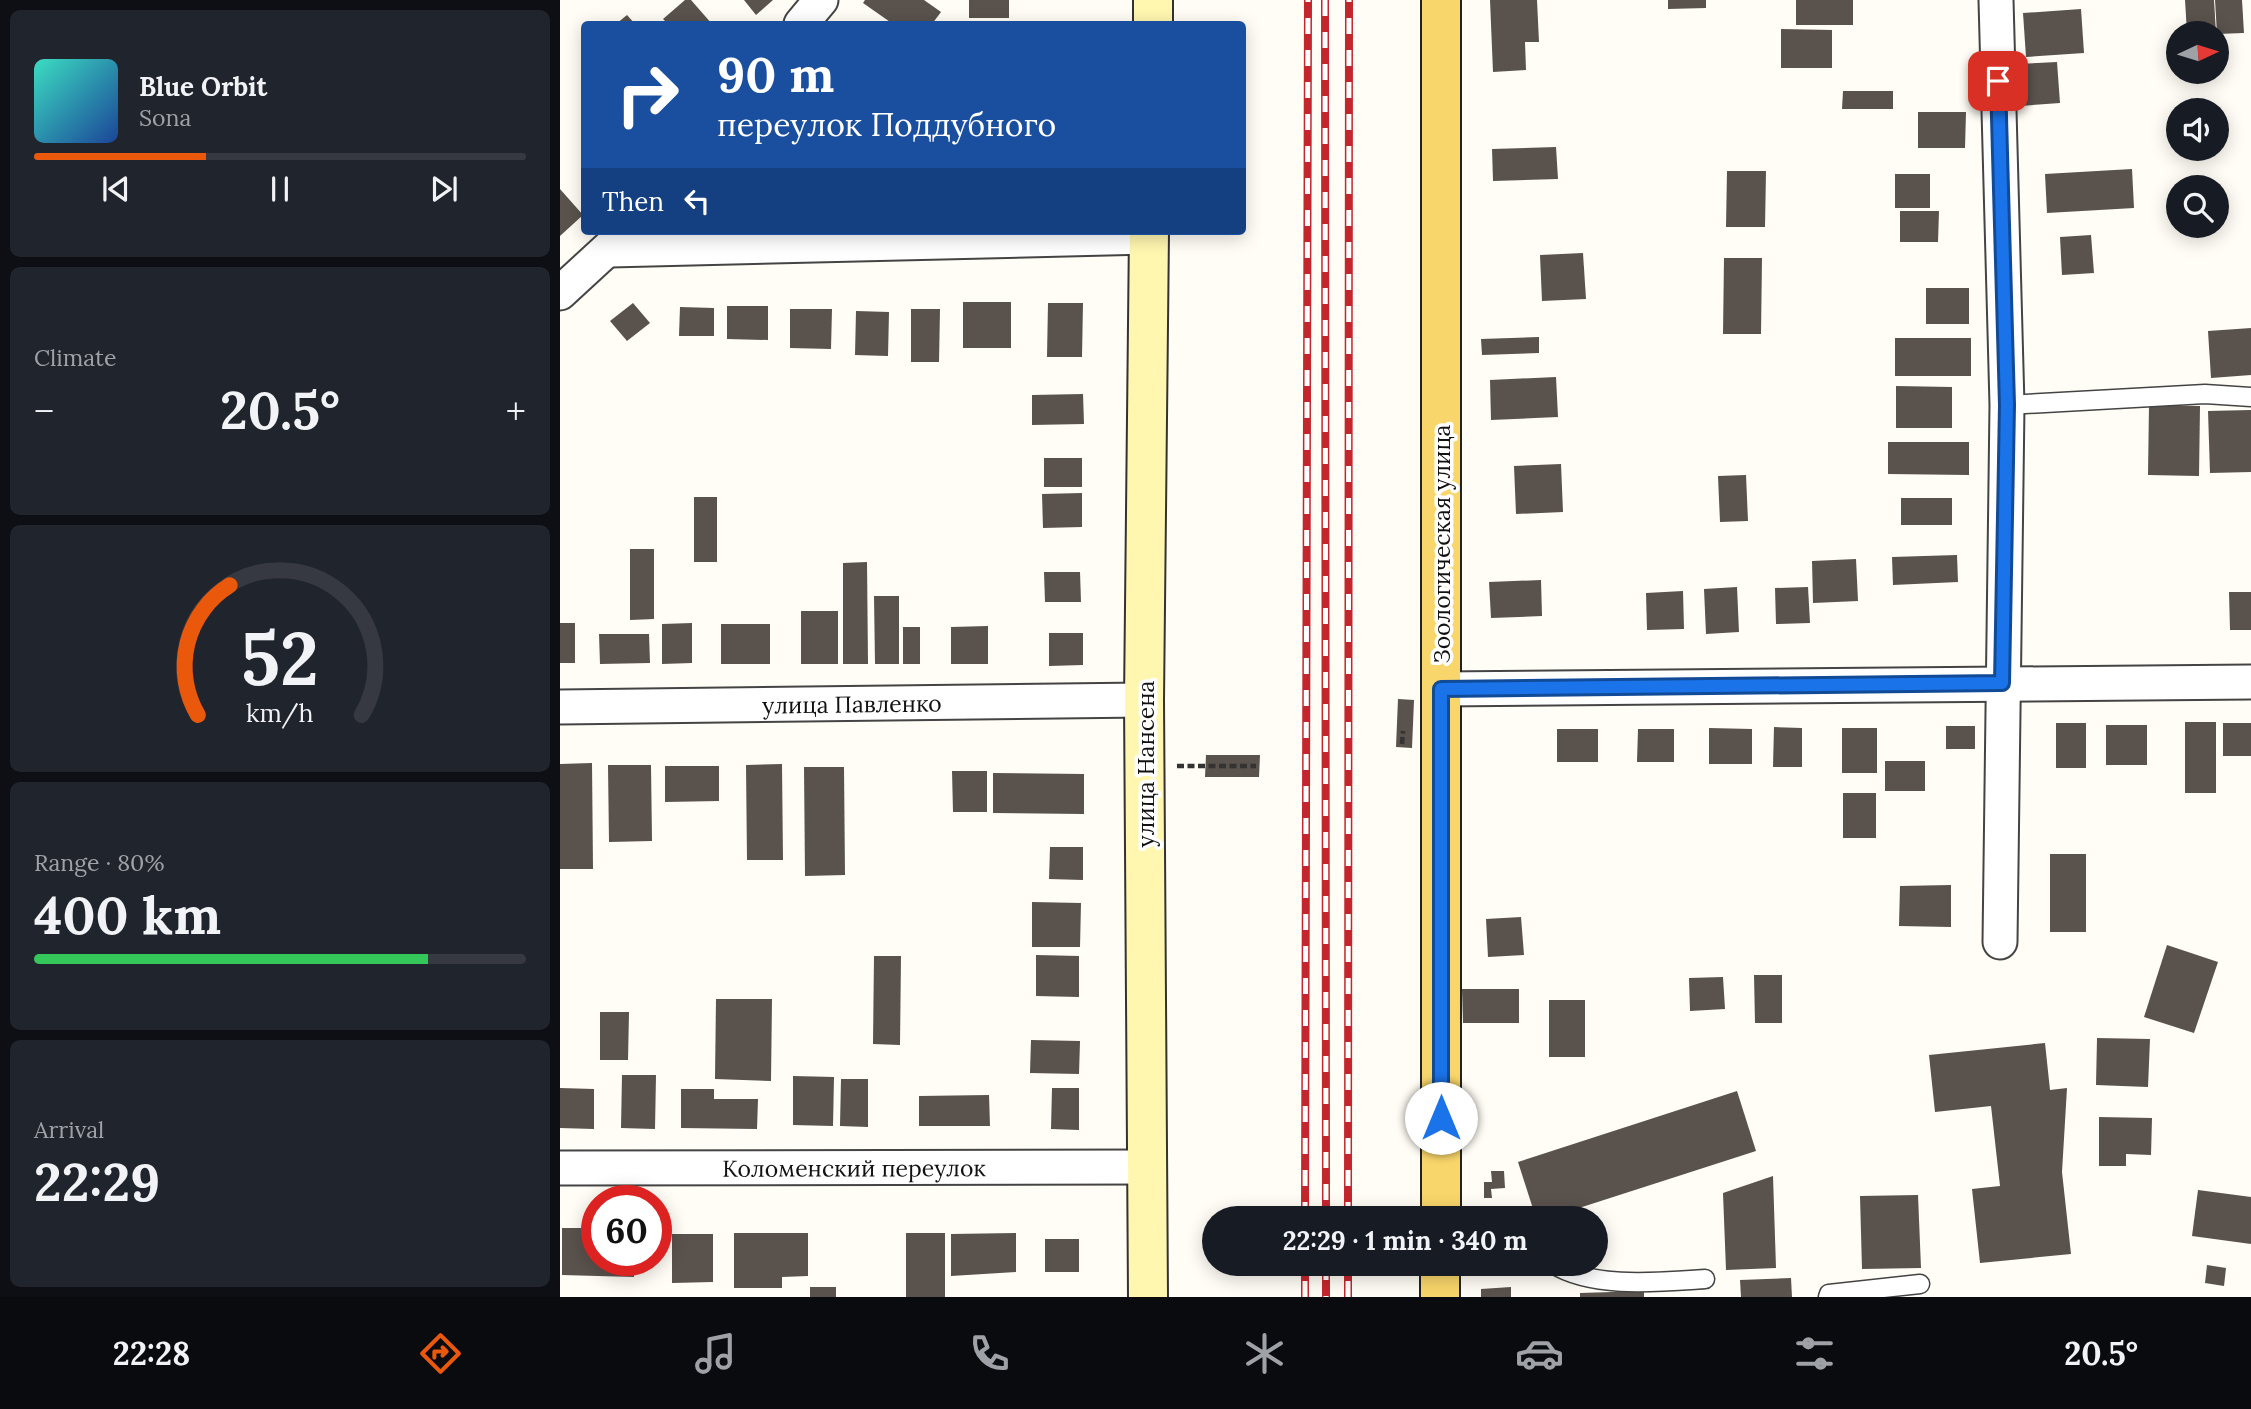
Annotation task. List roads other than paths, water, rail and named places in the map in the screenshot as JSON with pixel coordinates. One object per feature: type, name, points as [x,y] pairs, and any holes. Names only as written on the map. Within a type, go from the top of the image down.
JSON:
[{"type":"main road","points":[[1153,0],[1153,21]]},
{"type":"main road","name":"Зоологическая улица","points":[[1441,0],[1441,1206]]},
{"type":"main road","name":"улица Нансена","points":[[1148,1297],[1144,700],[1149,235]]},
{"type":"main road","points":[[1440,1276],[1440,1297]]},
{"type":"street","points":[[804,21],[821,0]]},
{"type":"street","points":[[1996,0],[2007,405],[2000,942]]},
{"type":"street","points":[[560,293],[618,241],[1073,235]]},
{"type":"street","points":[[1441,689],[2251,682]]},
{"type":"street","name":"улица Павленко","points":[[560,707],[1144,700]]},
{"type":"street","name":"Коломенский переулок","points":[[560,1168],[1148,1167]]},
{"type":"lane","points":[[2007,405],[2205,394],[2251,397]]},
{"type":"lane","points":[[1591,1276],[1642,1284],[1705,1279]]},
{"type":"lane","points":[[1828,1297],[1829,1294],[1920,1284]]},
{"type":"railway","points":[[1305,1206],[1308,0]]},
{"type":"railway","points":[[1325,0],[1326,1206]]},
{"type":"railway","points":[[1348,1206],[1349,0]]},
{"type":"railway","points":[[1305,1276],[1305,1297]]},
{"type":"railway","points":[[1326,1276],[1326,1297]]},
{"type":"railway","points":[[1348,1276],[1348,1297]]}]
